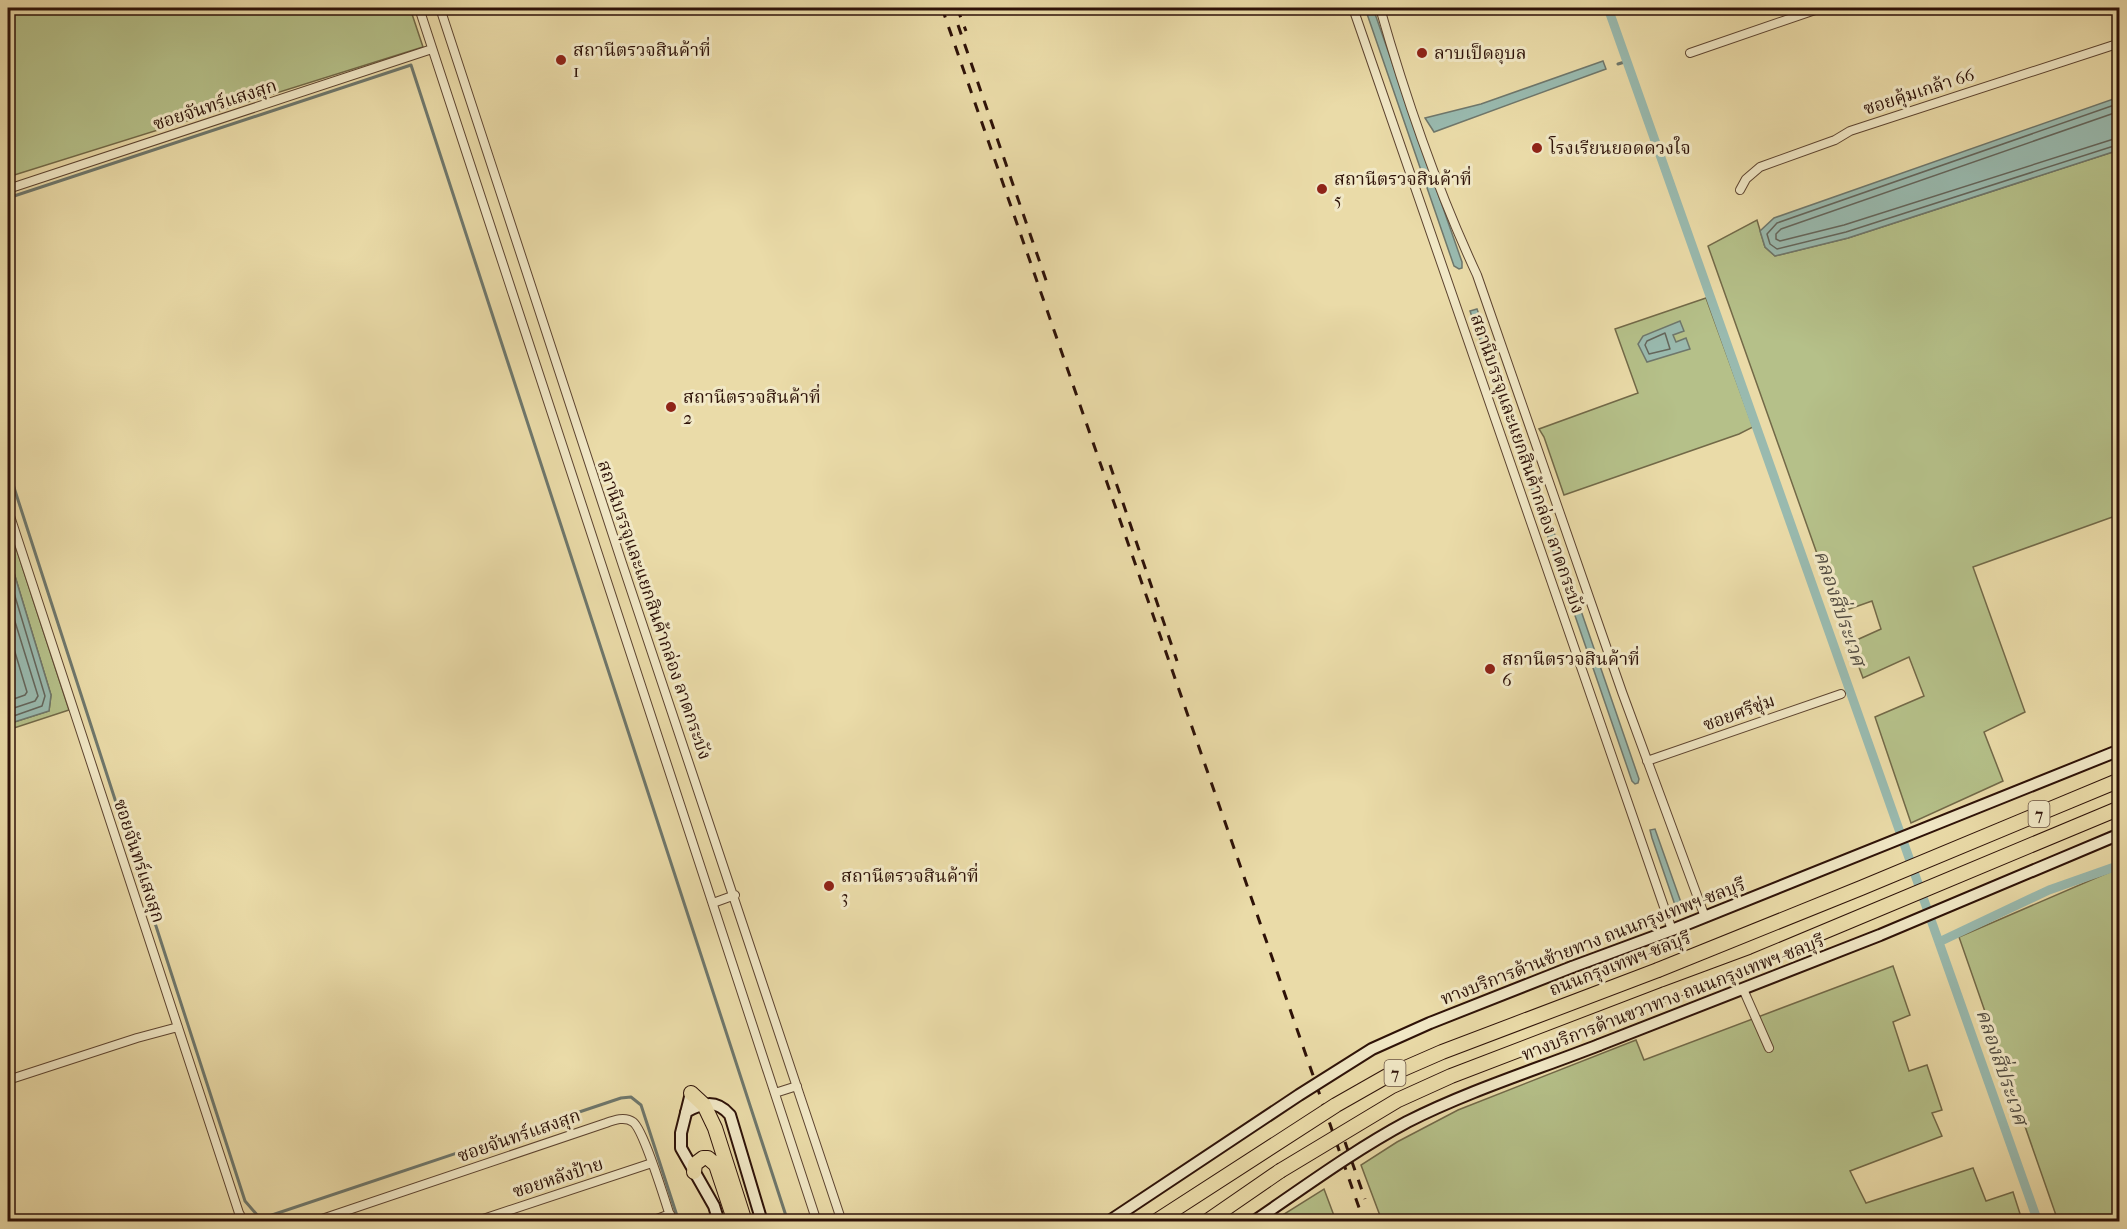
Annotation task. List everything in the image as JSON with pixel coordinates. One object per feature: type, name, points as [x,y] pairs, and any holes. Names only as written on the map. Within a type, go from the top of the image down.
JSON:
[{"type":"highway","name":"ถนนกรุงเทพฯ-ชลบุรี","points":[[1155,1221],[1336,1105],[1387,1076],[1442,1052],[1658,970],[2120,780]]},
{"type":"highway","name":"7","points":[[1206,1221],[1290,1164],[1398,1100],[1451,1076],[1754,961],[2120,808]]},
{"type":"highway","points":[[691,1093],[704,1105],[715,1128],[745,1221]]},
{"type":"highway","points":[[694,1172],[694,1164],[698,1160],[708,1158],[716,1165],[735,1221]]},
{"type":"highway","points":[[1212,1221],[1231,1205]]},
{"type":"main road","name":"ทางบริการด้านซ้ายทาง ถนนกรุงเทพฯ-ชลบุรี","points":[[1108,1221],[1372,1049],[1430,1023],[1672,930],[2120,750]]},
{"type":"main road","name":"ทางบริการด้านขวาทาง ถนนกรุงเทพฯ-ชลบุรี","points":[[1253,1221],[1363,1148],[1408,1122],[1460,1098],[1599,1045],[1745,995],[1880,935],[2120,834]]},
{"type":"main road","points":[[691,1093],[681,1133],[681,1149],[714,1206],[719,1221]]},
{"type":"main road","points":[[686,1112],[697,1106],[712,1104],[723,1108],[730,1115],[762,1221]]},
{"type":"street","name":"สถานีบรรจุและแยกสินค้ากล่อง ลาดกระบัง","points":[[419,8],[817,1221]]},
{"type":"street","name":"สถานีบรรจุและแยกสินค้ากล่อง ลาดกระบัง","points":[[440,8],[618,551],[735,895],[842,1221]]},
{"type":"street","name":"สถานีบรรจุและแยกสินค้ากล่อง ลาดกระบัง","points":[[1353,8],[1672,930]]},
{"type":"street","name":"สถานีบรรจุและแยกสินค้ากล่อง ลาดกระบัง","points":[[1380,8],[1399,75],[1432,170],[1477,276],[1647,761],[1705,916]]},
{"type":"street","points":[[1690,53],[1821,8]]},
{"type":"street","name":"ซอยคุ้มเกล้า 66","points":[[1740,190],[1752,172],[1760,167],[1835,140],[1850,131],[2120,43]]},
{"type":"street","name":"ซอยจันทร์แสงสุก","points":[[8,189],[432,50]]},
{"type":"street","name":"ซอยจันทร์แสงสุก","points":[[8,510],[239,1213],[244,1221]]},
{"type":"street","name":"ซอยศรีชุ่ม","points":[[1647,761],[1841,694]]},
{"type":"street","points":[[713,903],[735,895]]},
{"type":"street","points":[[1745,995],[1769,1048]]},
{"type":"street","points":[[8,1080],[178,1027]]},
{"type":"street","points":[[775,1093],[797,1086]]},
{"type":"street","name":"ซอยจันทร์แสงสุก","points":[[313,1221],[626,1119],[637,1126],[644,1138],[671,1218]]},
{"type":"street","name":"ซอยหลังป้าย","points":[[474,1221],[652,1163]]},
{"type":"street","points":[[649,1221],[671,1218]]},
{"type":"green space","points":[[8,8],[410,8],[423,47],[8,177]]},
{"type":"green space","points":[[2119,150],[2119,519],[2118,515],[1973,567],[2025,712],[1984,732],[2003,781],[1911,823],[1875,717],[1924,696],[1909,657],[1863,678],[1850,643],[1881,629],[1872,601],[1838,613],[1708,246],[1757,220],[1765,247],[1775,256],[1848,238]]},
{"type":"green space","points":[[1706,298],[1753,427],[1739,434],[1564,495],[1544,437],[1539,429],[1638,393],[1615,329]]},
{"type":"green space","points":[[8,523],[69,710],[8,730],[8,724],[49,711],[51,695],[8,553]]},
{"type":"green space","points":[[2119,868],[2119,1221],[2058,1221],[1959,937]]},
{"type":"green space","points":[[1893,966],[1910,1015],[1893,1022],[1909,1071],[1927,1065],[1942,1110],[1932,1113],[1942,1136],[1850,1171],[1866,1203],[1973,1168],[1986,1201],[2013,1192],[2022,1220],[1382,1221],[1361,1165],[1397,1142],[1458,1110],[1636,1040],[1644,1060]]},
{"type":"green space","points":[[1324,1189],[1336,1221],[1273,1221]]},
{"type":"water","points":[[1365,8],[1373,8],[1462,262],[1462,268],[1454,266]]},
{"type":"water","points":[[1603,61],[1606,69],[1434,132],[1425,118],[1481,104]]},
{"type":"water","points":[[2119,97],[2119,150],[1848,238],[1775,256],[1765,247],[1760,231],[1774,218]]},
{"type":"water","points":[[1477,309],[1639,779],[1638,783],[1635,784],[1632,781],[1470,311]]},
{"type":"water","points":[[1680,321],[1684,331],[1673,335],[1676,342],[1686,338],[1690,349],[1647,362],[1638,344],[1643,336]]},
{"type":"water","points":[[8,553],[51,695],[49,711],[8,724]]},
{"type":"water","points":[[1655,829],[1683,908],[1682,913],[1678,913],[1676,908],[1652,838],[1650,830]]},
{"type":"waterway","name":"คลองสี่ประเวศ","points":[[1608,8],[2038,1222]]},
{"type":"waterway","points":[[1618,64],[1628,61]]},
{"type":"waterway","points":[[8,198],[411,65],[788,1222]]},
{"type":"waterway","points":[[8,469],[245,1201],[258,1216],[269,1216],[621,1098],[631,1097],[641,1105],[679,1222]]},
{"type":"waterway","points":[[1939,942],[2049,890],[2120,865]]},
{"type":"railway","points":[[942,8],[1364,1222]]},
{"type":"railway","points":[[957,8],[966,31]]},
{"type":"railway","points":[[958,25],[1048,286]]},
{"type":"railway","points":[[1110,465],[1177,661]]},
{"type":"railway","points":[[1345,1142],[1365,1199]]},
{"type":"place","name":"ลาบเป็ดอุบล","points":[[1422,53]]},
{"type":"place","name":"สถานีตรวจสินค้าที่ 1","points":[[561,60]]},
{"type":"place","name":"โรงเรียนยอดดวงใจ","points":[[1537,148]]},
{"type":"place","name":"สถานีตรวจสินค้าที่ 5","points":[[1322,189]]},
{"type":"place","name":"สถานีตรวจสินค้าที่ 2","points":[[671,407]]},
{"type":"place","name":"สถานีตรวจสินค้าที่ 6","points":[[1490,669]]},
{"type":"place","name":"สถานีตรวจสินค้าที่ 3","points":[[829,886]]}]
